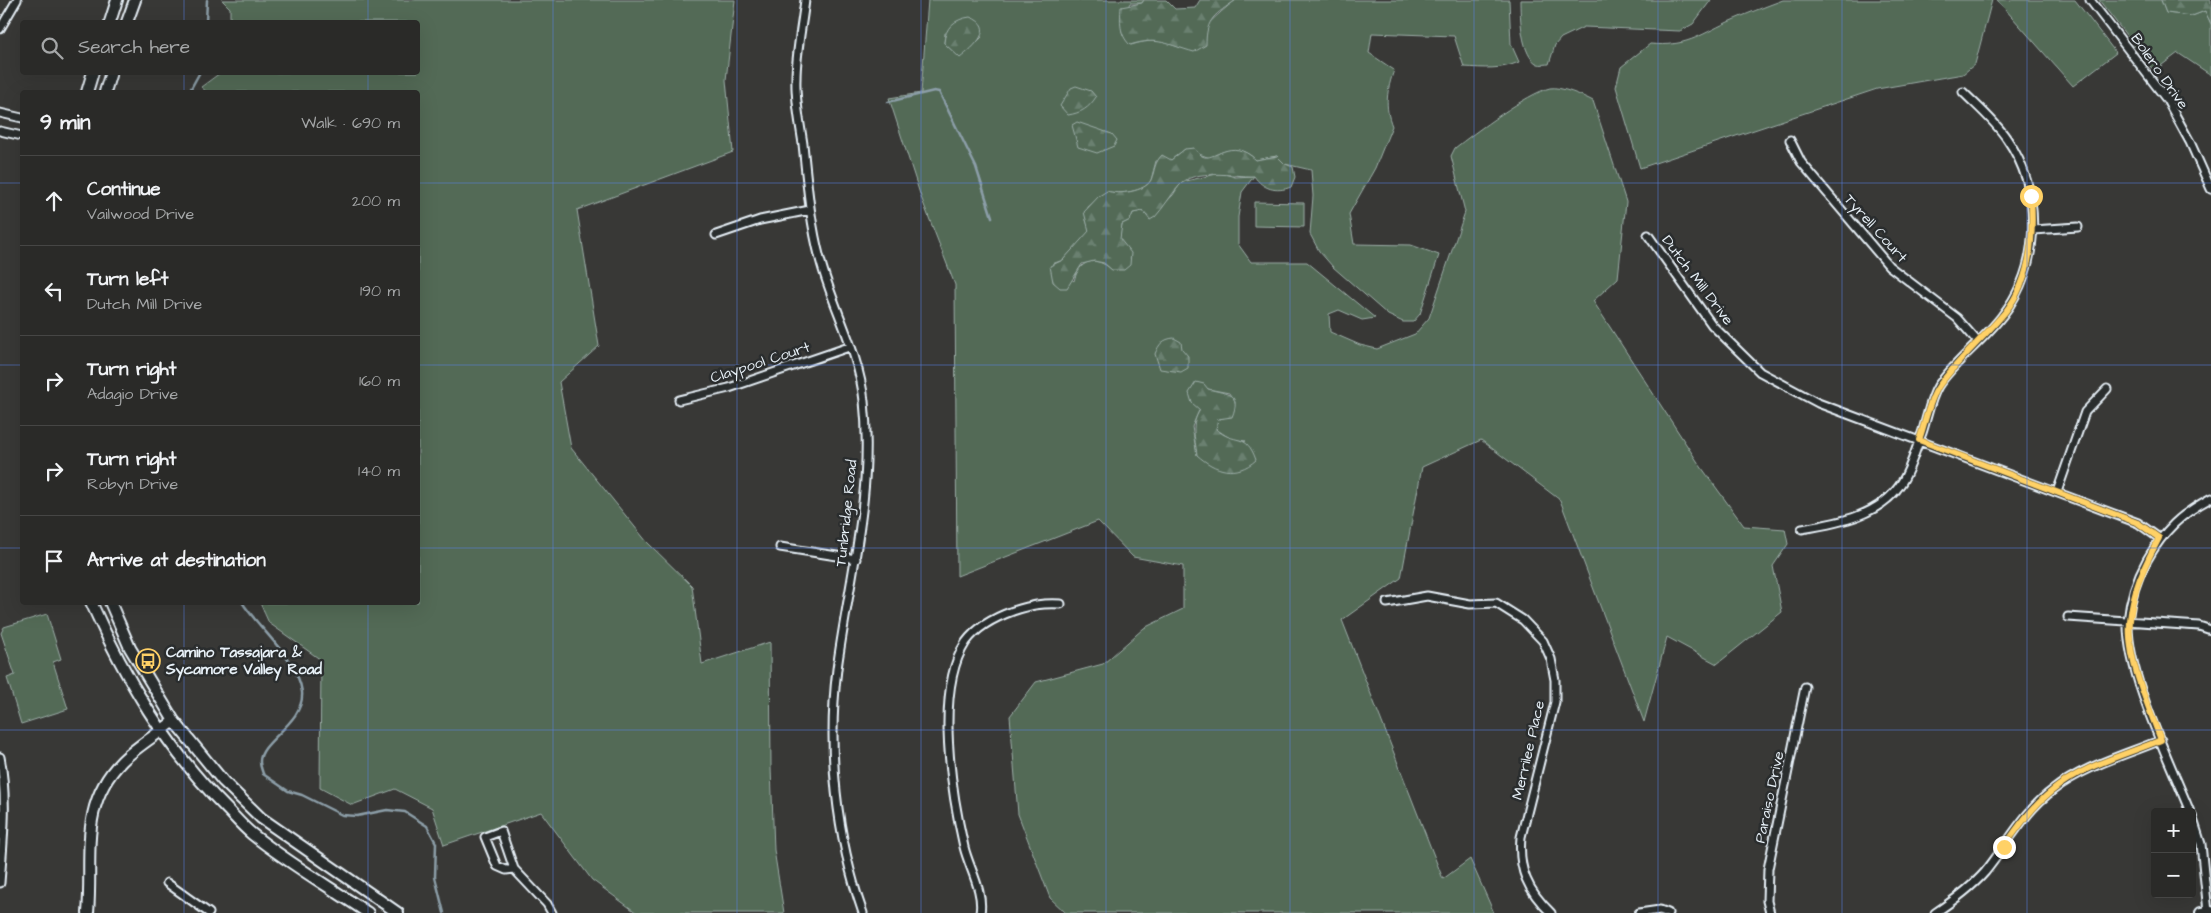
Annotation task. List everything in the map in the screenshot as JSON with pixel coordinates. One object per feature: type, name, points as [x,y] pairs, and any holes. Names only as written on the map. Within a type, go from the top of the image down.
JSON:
[{"type":"main road","points":[[111,20],[117,0]]},
{"type":"main road","points":[[128,20],[135,0]]},
{"type":"main road","points":[[88,90],[92,75]]},
{"type":"main road","points":[[106,90],[110,75]]},
{"type":"main road","points":[[92,605],[114,653],[161,731],[211,793],[252,833],[368,913]]},
{"type":"main road","points":[[111,605],[130,648],[174,721],[224,781],[261,818],[398,913]]},
{"type":"main road","points":[[88,913],[89,834],[93,809],[102,787],[122,760],[174,721]]},
{"type":"street","points":[[0,30],[17,0]]},
{"type":"street","name":"Tunbridge Road","points":[[806,0],[796,79],[810,210],[820,259],[859,376],[864,402],[866,476],[856,559],[838,662],[833,721],[836,789],[843,834],[856,892],[864,913]]},
{"type":"street","name":"Bolero Drive","points":[[2090,0],[2167,100],[2190,142],[2211,189]]},
{"type":"street","points":[[1802,529],[1836,523],[1864,514],[1884,501],[1902,482],[1938,388],[1977,342],[2002,317],[2021,288],[2030,256],[2033,230],[2031,196],[2023,169],[2011,147],[1996,126],[1963,92]]},
{"type":"street","points":[[0,113],[20,118]]},
{"type":"street","points":[[0,131],[20,136]]},
{"type":"street","name":"Tyrell Court","points":[[1790,140],[1801,162],[1888,266],[1950,312],[1977,342]]},
{"type":"street","points":[[716,235],[760,220],[810,210]]},
{"type":"street","points":[[2033,230],[2078,228]]},
{"type":"street","name":"Dutch Mill Drive","points":[[1648,236],[1712,326],[1760,372],[1818,404],[2138,523],[2159,538]]},
{"type":"street","name":"Claypool Court","points":[[679,400],[729,388],[850,347]]},
{"type":"street","points":[[2057,492],[2085,412],[2107,389]]},
{"type":"street","points":[[2188,808],[2135,672],[2128,621],[2133,594],[2142,570],[2159,538],[2177,520],[2211,498]]},
{"type":"street","points":[[780,547],[856,559]]},
{"type":"street","name":"Merrilee Place","points":[[1387,603],[1427,596],[1470,604],[1496,603],[1523,620],[1543,641],[1551,658],[1555,680],[1555,702],[1521,837],[1520,853],[1524,875],[1536,899],[1551,913]]},
{"type":"street","points":[[980,913],[979,893],[965,850],[954,797],[949,729],[949,694],[955,667],[966,642],[979,629],[999,616],[1037,603],[1061,604]]},
{"type":"street","points":[[2068,617],[2200,626],[2211,630]]},
{"type":"street","name":"Paraiso Drive","points":[[1770,913],[1767,902],[1768,869],[1805,687]]},
{"type":"street","points":[[1935,913],[1960,896],[1984,873],[2030,812],[2052,790],[2075,775],[2161,740]]},
{"type":"street","points":[[0,757],[3,772],[4,836],[0,884]]},
{"type":"street","points":[[2196,828],[2201,844],[2207,912]]},
{"type":"street","points":[[514,869],[506,870],[497,866],[485,837],[501,831],[514,869],[547,904],[552,913]]},
{"type":"street","points":[[168,883],[209,913]]},
{"type":"street","points":[[1639,913],[1660,910],[1668,913]]},
{"type":"green space","points":[[222,0],[735,0],[726,80],[733,152],[577,210],[599,346],[559,382],[571,448],[647,542],[692,586],[702,664],[770,642],[774,850],[784,913],[637,913],[592,880],[541,812],[444,845],[432,808],[395,789],[352,805],[320,788],[321,660],[269,623],[261,605],[420,605],[420,90],[205,90],[201,87],[217,75],[420,75],[420,20],[230,20],[230,8]]},
{"type":"green space","points":[[928,0],[1144,0],[1142,3],[1130,3],[1124,15],[1122,30],[1126,40],[1131,45],[1156,41],[1181,48],[1236,0],[1509,0],[1511,44],[1519,62],[1505,66],[1492,68],[1464,67],[1454,36],[1372,33],[1369,53],[1394,70],[1387,98],[1392,126],[1375,168],[1349,214],[1354,244],[1411,245],[1439,255],[1420,314],[1413,322],[1403,322],[1388,315],[1333,267],[1319,251],[1310,234],[1313,196],[1311,170],[1285,164],[1277,156],[1256,160],[1245,152],[1234,150],[1222,152],[1210,158],[1185,149],[1171,160],[1156,161],[1151,180],[1148,184],[1131,192],[1107,191],[1088,207],[1086,220],[1090,231],[1063,260],[1052,264],[1074,281],[1080,268],[1089,262],[1100,262],[1112,270],[1122,224],[1130,220],[1133,213],[1143,211],[1150,219],[1173,195],[1180,184],[1186,181],[1221,173],[1235,177],[1254,176],[1242,192],[1238,217],[1238,244],[1251,262],[1307,262],[1375,318],[1362,320],[1339,310],[1329,314],[1330,332],[1360,345],[1377,349],[1415,334],[1429,318],[1465,212],[1451,156],[1455,148],[1501,114],[1540,91],[1560,88],[1589,99],[1593,101],[1626,202],[1618,278],[1593,301],[1699,464],[1744,526],[1785,529],[1788,544],[1773,566],[1782,612],[1717,664],[1667,637],[1644,722],[1560,500],[1481,440],[1422,467],[1401,578],[1342,620],[1443,879],[1470,859],[1494,913],[1066,913],[1050,898],[1018,814],[1010,716],[1036,682],[1103,664],[1144,628],[1183,609],[1183,566],[1133,557],[1098,521],[957,576],[955,285],[921,197],[889,98],[921,93]],"holes":[[[945,33],[982,37],[968,51],[955,53],[944,43]],[[1208,389],[1229,393],[1235,403],[1224,418],[1218,419],[1216,429],[1231,439],[1246,441],[1197,455],[1192,427]]]},
{"type":"green space","points":[[1144,0],[1166,0],[1175,9],[1195,8],[1200,0],[1236,0],[1213,18],[1206,36],[1206,45],[1194,52],[1163,42],[1148,41],[1130,45],[1126,41],[1122,32],[1121,7],[1142,3]]},
{"type":"green space","points":[[1520,0],[1711,0],[1693,24],[1680,31],[1584,27],[1561,38],[1555,45],[1549,64],[1538,64],[1532,60],[1525,45],[1521,25]]},
{"type":"green space","points":[[1783,0],[1992,0],[1975,64],[1963,74],[1877,89],[1640,168],[1616,87],[1621,67],[1650,44],[1683,42]]},
{"type":"green space","points":[[1997,0],[2075,0],[2116,53],[2073,86]]},
{"type":"green space","points":[[2099,0],[2161,0],[2166,13],[2192,16],[2205,11],[2211,24],[2211,75],[2178,53],[2154,71]]},
{"type":"green space","points":[[2161,0],[2211,0],[2211,24],[2205,11],[2192,16],[2166,13]]},
{"type":"green space","points":[[970,17],[978,21],[982,26],[982,31],[976,43],[960,58],[944,43],[946,32],[955,22]]},
{"type":"green space","points":[[1076,86],[1091,91],[1096,97],[1084,109],[1068,115],[1060,106],[1071,88]]},
{"type":"green space","points":[[1077,122],[1112,134],[1117,140],[1114,146],[1097,153],[1078,147],[1072,125]]},
{"type":"green space","points":[[1194,148],[1201,155],[1207,157],[1231,150],[1247,153],[1256,160],[1277,156],[1285,164],[1293,167],[1295,177],[1291,187],[1280,190],[1266,187],[1254,176],[1215,174],[1186,180],[1179,186],[1155,217],[1150,220],[1143,211],[1133,213],[1130,220],[1122,224],[1120,239],[1131,253],[1130,265],[1124,270],[1112,270],[1104,263],[1094,261],[1082,264],[1067,288],[1060,288],[1053,282],[1050,266],[1063,260],[1089,231],[1084,212],[1099,196],[1107,191],[1131,192],[1143,187],[1151,180],[1156,164],[1162,155],[1171,160],[1185,149]]},
{"type":"green space","points":[[1254,202],[1304,203],[1304,227],[1254,226]]},
{"type":"green space","points":[[1174,338],[1181,342],[1182,349],[1188,356],[1188,368],[1181,372],[1160,369],[1155,354],[1162,343]]},
{"type":"green space","points":[[1196,382],[1204,384],[1208,389],[1227,394],[1234,399],[1235,409],[1232,417],[1218,419],[1216,429],[1248,445],[1256,460],[1248,466],[1233,471],[1226,470],[1211,465],[1197,455],[1194,426],[1200,410],[1192,403],[1189,393]]},
{"type":"green space","points":[[47,614],[61,659],[53,662],[68,709],[21,724],[7,678],[15,675],[1,633],[4,627]]},
{"type":"waterway","points":[[206,20],[207,0]]},
{"type":"waterway","points":[[190,90],[198,75]]},
{"type":"waterway","points":[[888,102],[934,91],[939,92],[976,167],[992,217]]},
{"type":"waterway","points":[[244,605],[286,657],[299,680],[302,692],[301,703],[297,713],[262,754],[260,764],[263,774],[288,791],[302,795],[342,815],[357,816],[387,810],[405,812],[427,826],[436,843],[435,877],[444,913]]},
{"type":"place","name":"Camino Tassajara & Sycamore Valley Road","points":[[148,661]]},
{"type":"route","points":[[2004,847],[2030,812],[2052,790],[2075,775],[2161,740],[2135,672],[2128,621],[2133,594],[2142,570],[2159,538],[2138,523],[1919,440],[1938,388],[1977,342],[2002,317],[2021,288],[2030,256],[2033,230],[2031,196]]}]
